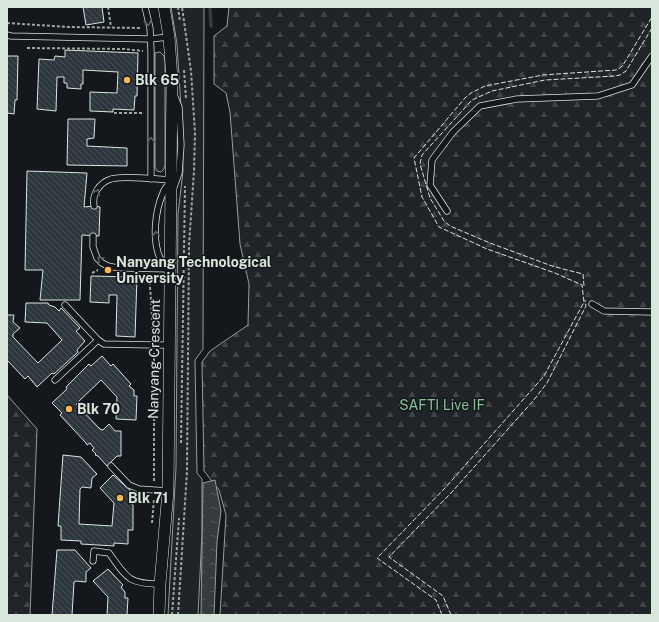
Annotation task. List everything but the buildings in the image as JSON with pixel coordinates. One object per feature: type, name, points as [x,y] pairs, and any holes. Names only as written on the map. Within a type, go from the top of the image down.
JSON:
[{"type":"street","name":"Nanyang Crescent","points":[[159,615],[160,584],[168,491],[172,180],[172,79],[169,37],[164,7]]},
{"type":"lane","points":[[145,7],[150,28],[151,51],[151,179]]},
{"type":"lane","points":[[7,35],[150,39],[169,37]]},
{"type":"lane","points":[[447,211],[430,185],[432,160],[453,132],[480,106],[517,99],[598,96],[632,85],[652,56]]},
{"type":"lane","points":[[171,196],[179,173],[181,145],[179,107],[172,92]]},
{"type":"lane","points":[[94,206],[96,192],[100,186],[111,179],[126,178],[172,180]]},
{"type":"lane","points":[[170,269],[161,259],[156,243],[155,223],[158,205],[163,192],[172,180]]},
{"type":"lane","points":[[92,236],[94,252],[102,263],[112,267],[170,269]]},
{"type":"lane","points":[[592,304],[604,311],[652,312]]},
{"type":"lane","points":[[65,305],[98,340],[104,344],[170,345]]},
{"type":"lane","points":[[55,380],[98,340]]},
{"type":"lane","points":[[111,466],[129,485],[139,489],[168,491]]},
{"type":"lane","points":[[93,561],[94,551],[109,553],[129,579],[148,584],[160,584]]},
{"type":"path","points":[[108,7],[111,28]]},
{"type":"path","points":[[178,615],[187,471],[189,245],[195,133],[191,71],[182,7]]},
{"type":"path","points":[[7,24],[150,28]]},
{"type":"path","points":[[26,48],[124,49],[151,51]]},
{"type":"path","points":[[114,113],[136,113]]},
{"type":"path","points":[[148,268],[154,345],[154,490]]},
{"type":"path","points":[[92,273],[98,270]]},
{"type":"green space","points":[[171,7],[204,7],[203,349],[195,360],[197,473],[202,479],[202,533],[198,615],[168,615],[176,467],[178,214],[183,171],[182,124],[177,44]]},
{"type":"green space","name":"SAFTI Live IF","points":[[229,7],[652,7],[652,615],[220,615],[226,515],[219,490],[204,471],[202,362],[210,351],[248,325],[249,284],[240,244],[230,112],[226,93],[214,84],[214,36],[227,26]]},
{"type":"green space","points":[[160,52],[164,56],[165,61],[165,165],[161,172],[157,171],[155,167],[155,53]]},
{"type":"green space","points":[[7,395],[37,429],[30,615],[7,615]]},
{"type":"water","points":[[215,480],[221,511],[217,542],[214,615],[201,615],[203,483]]},
{"type":"waterway","points":[[210,7],[211,26]]},
{"type":"fence","points":[[442,615],[436,600],[377,558],[445,488],[544,376],[584,302],[582,285],[555,273],[487,249],[439,227],[422,197],[414,158],[465,98],[471,93],[485,86],[543,75],[616,70],[620,68],[652,17]]},
{"type":"fence","points":[[584,286],[583,274],[552,266],[490,243],[450,226],[444,221],[430,198],[420,164],[422,155],[472,100],[492,91],[545,80],[620,75],[626,71],[652,28]]},
{"type":"fence","points":[[451,615],[443,596],[389,557],[451,493],[533,401],[547,383],[586,306],[585,300]]},
{"type":"place","name":"Blk 65","points":[[127,80]]},
{"type":"place","name":"Nanyang Technological University","points":[[108,270]]},
{"type":"place","name":"Blk 70","points":[[69,409]]},
{"type":"place","name":"Blk 71","points":[[120,498]]}]
